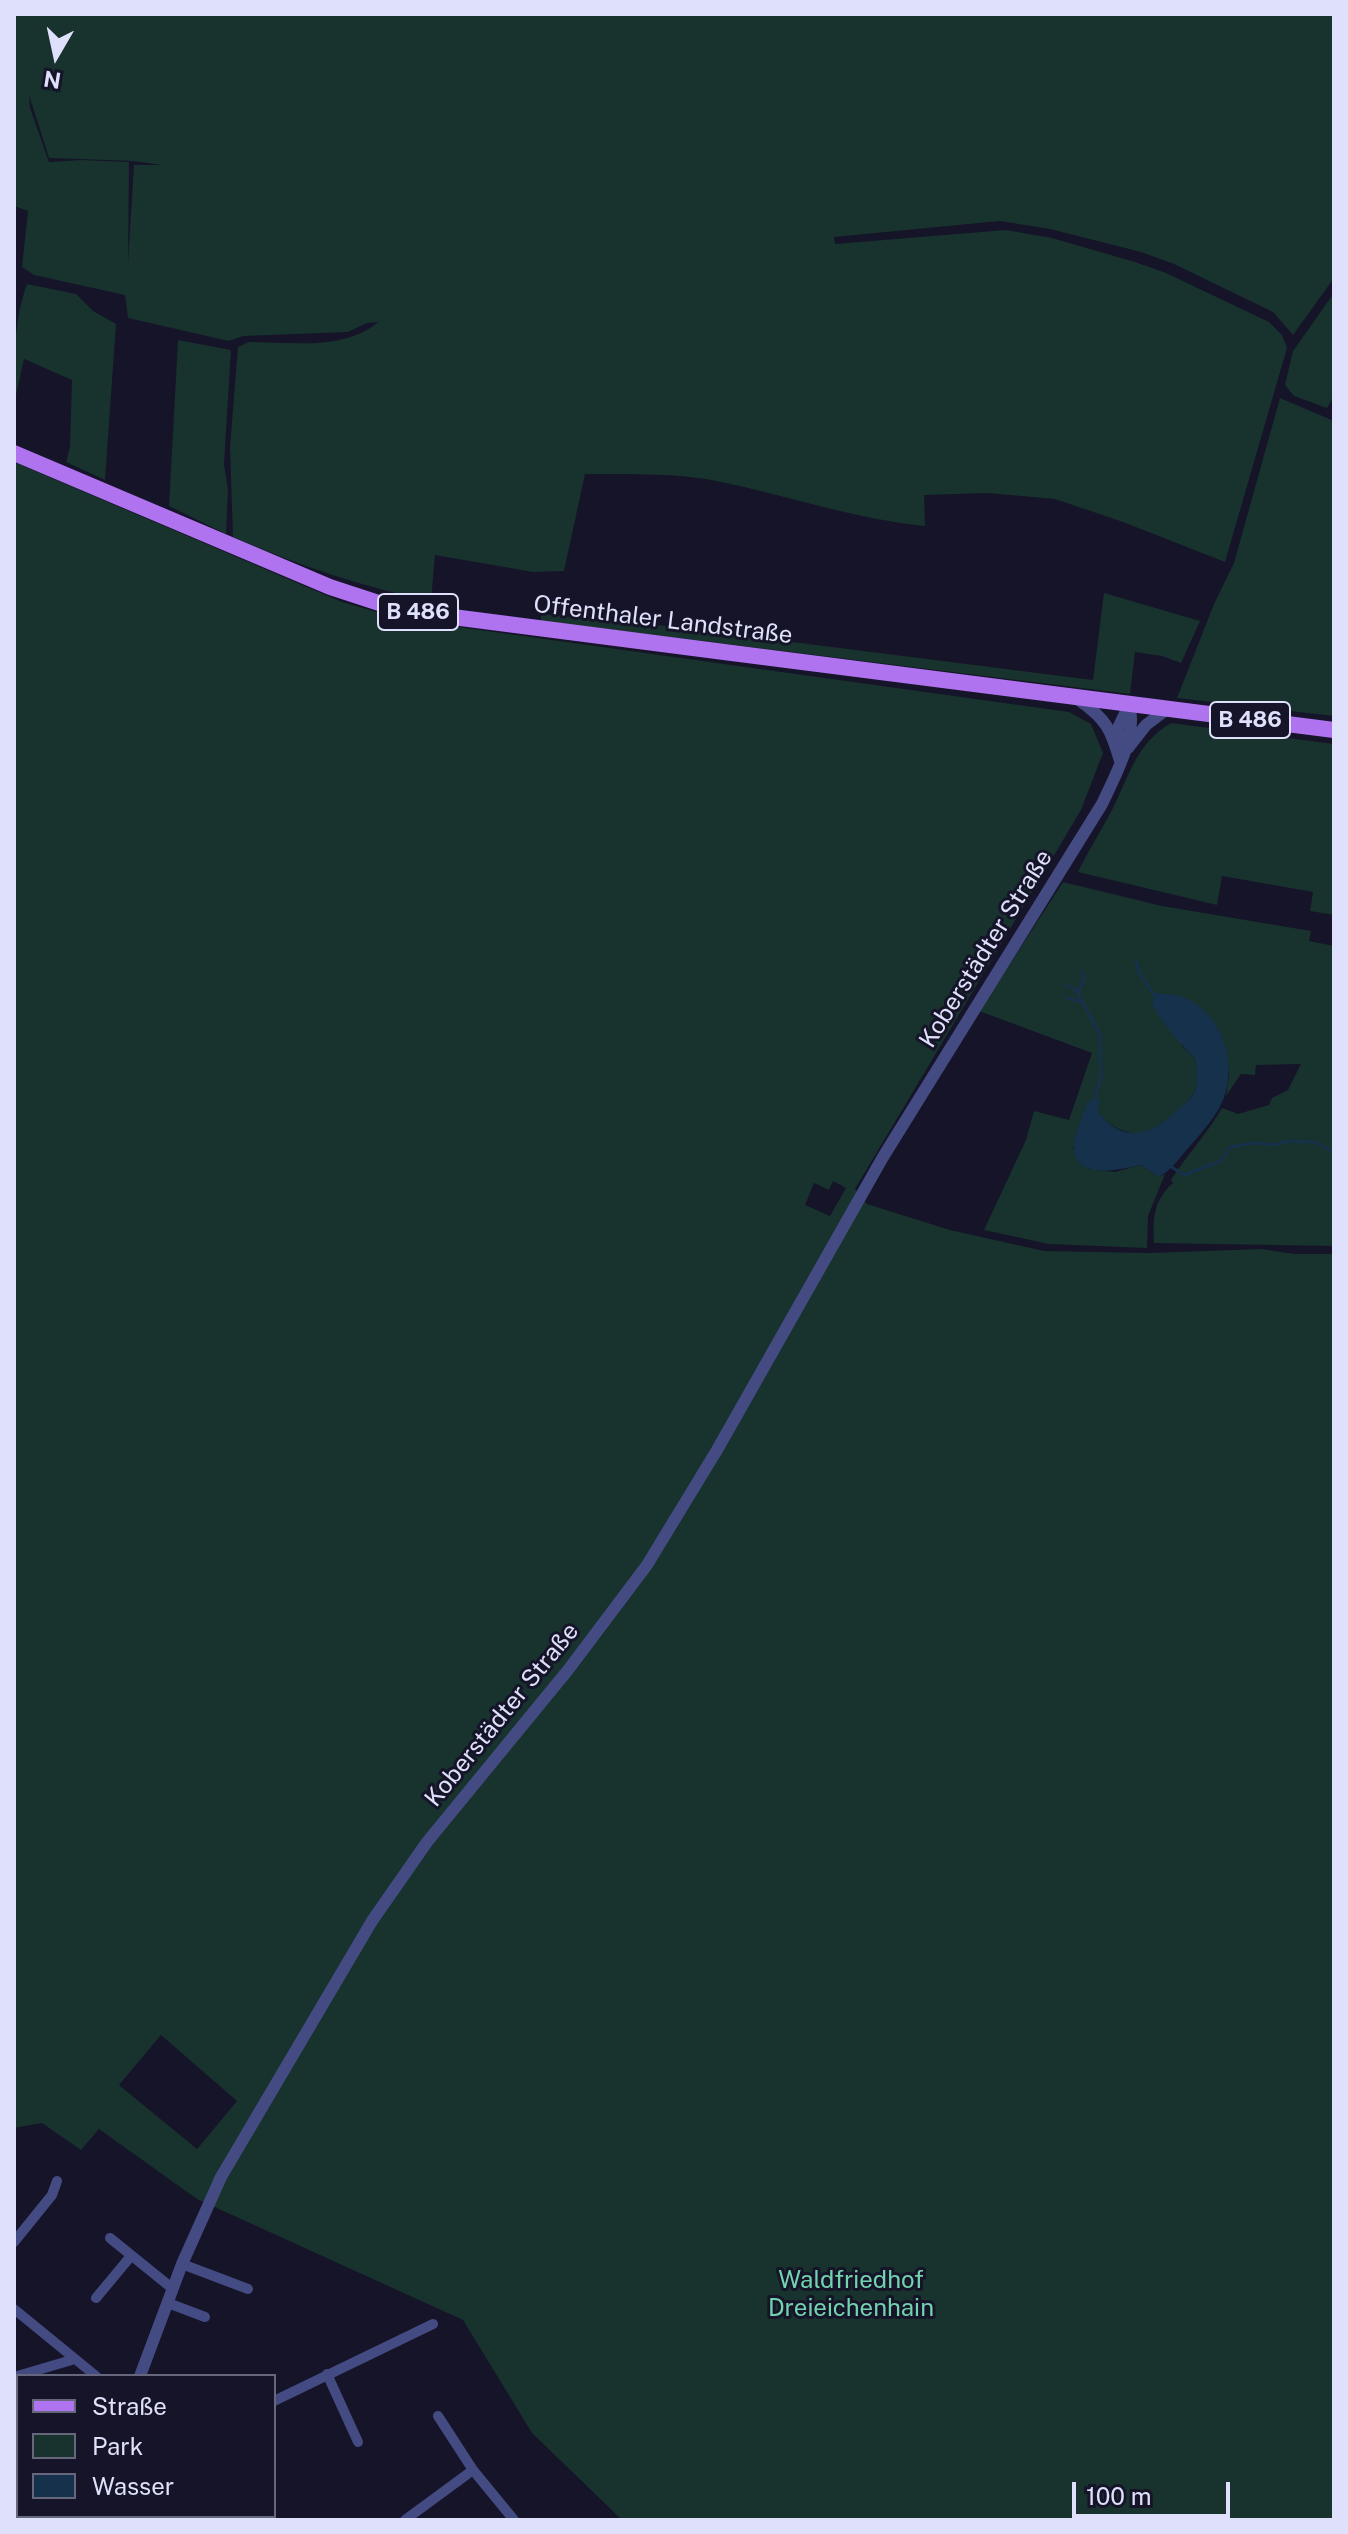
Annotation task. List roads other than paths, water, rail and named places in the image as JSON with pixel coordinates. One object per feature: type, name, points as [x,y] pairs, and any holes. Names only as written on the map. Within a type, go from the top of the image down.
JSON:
[{"type":"main road","name":"Offenthaler Landstraße","points":[[14,453],[330,587],[422,613],[849,667],[1079,700],[1334,730]]},
{"type":"street","points":[[1079,700],[1097,712],[1111,729],[1120,761]]},
{"type":"street","points":[[1120,761],[1118,728],[1129,705]]},
{"type":"street","points":[[1120,761],[1146,725],[1167,709]]},
{"type":"street","name":"Koberstädter Straße","points":[[141,2374],[182,2264],[221,2177],[372,1921],[427,1842],[568,1670],[647,1565],[717,1450],[883,1157],[1102,804],[1120,761]]},
{"type":"street","points":[[15,2239],[52,2195],[57,2181]]},
{"type":"street","points":[[110,2238],[173,2289]]},
{"type":"street","points":[[96,2298],[131,2256]]},
{"type":"street","points":[[182,2264],[248,2289]]},
{"type":"street","points":[[168,2303],[205,2317]]},
{"type":"street","points":[[14,2309],[94,2374]]},
{"type":"street","points":[[276,2400],[433,2324]]},
{"type":"street","points":[[24,2374],[75,2359]]},
{"type":"street","points":[[327,2374],[358,2442]]},
{"type":"street","points":[[438,2416],[473,2470],[514,2520]]},
{"type":"street","points":[[405,2520],[473,2470]]},
{"type":"water","points":[[1155,993],[1185,998],[1209,1016],[1218,1028],[1228,1056],[1229,1071],[1223,1100],[1204,1130],[1172,1167],[1159,1177],[1141,1165],[1102,1171],[1083,1166],[1077,1160],[1074,1145],[1088,1101],[1100,1100],[1097,1111],[1106,1121],[1125,1132],[1134,1133],[1144,1132],[1163,1122],[1194,1092],[1197,1077],[1195,1058],[1152,1005]]},
{"type":"waterway","points":[[1136,961],[1140,974],[1154,995]]},
{"type":"waterway","points":[[1079,994],[1084,977],[1082,971]]},
{"type":"waterway","points":[[1066,985],[1076,990],[1100,1035],[1101,1076],[1093,1105]]},
{"type":"waterway","points":[[1067,998],[1082,1002]]},
{"type":"waterway","points":[[1170,1166],[1184,1175],[1221,1161],[1230,1147],[1255,1143],[1314,1142],[1334,1152]]},
{"type":"park label","name":"Waldfriedhof Dreieichenhain","points":[[851,2295]]}]
